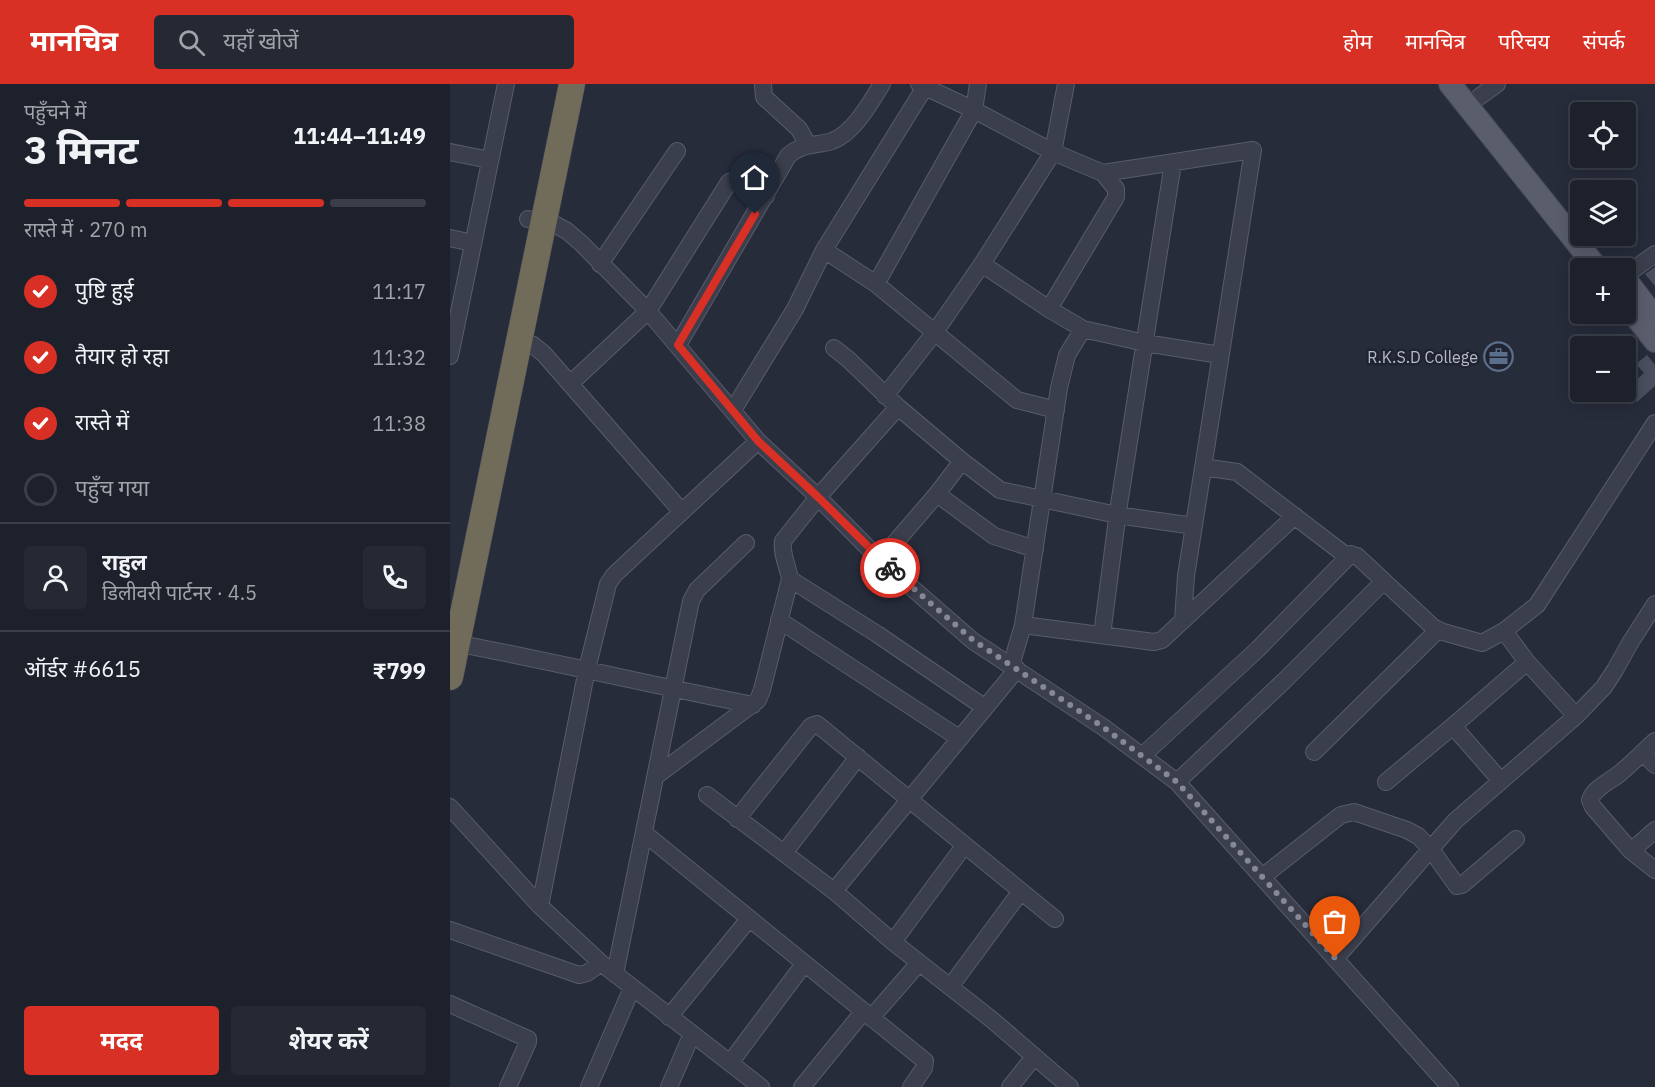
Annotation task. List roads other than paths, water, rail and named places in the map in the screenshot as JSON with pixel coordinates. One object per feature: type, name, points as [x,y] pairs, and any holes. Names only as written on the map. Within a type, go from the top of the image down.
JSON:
[{"type":"highway","points":[[450,677],[454,643],[520,340],[555,84]]},
{"type":"highway","points":[[450,596],[536,220],[572,84]]},
{"type":"main road","points":[[1450,84],[1589,258]]},
{"type":"main road","points":[[1474,91],[1570,211]]},
{"type":"main road","points":[[1598,246],[1608,258]]},
{"type":"main road","points":[[1636,293],[1655,318]]},
{"type":"main road","points":[[1636,317],[1655,341]]},
{"type":"street","points":[[450,356],[454,319],[473,243],[506,84]]},
{"type":"street","points":[[763,84],[764,97],[799,129],[808,145]]},
{"type":"street","points":[[678,345],[788,156],[796,149],[808,145],[834,141],[851,129],[882,84]]},
{"type":"street","points":[[876,284],[974,110],[978,84]]},
{"type":"street","points":[[885,396],[935,332],[982,264],[1053,152],[1066,84]]},
{"type":"street","points":[[1474,91],[1497,84]]},
{"type":"street","points":[[733,410],[795,309],[824,250],[922,85],[1053,152],[1103,173],[1116,189],[1116,197],[1049,309]]},
{"type":"street","points":[[1103,173],[1253,150],[1186,576],[1183,620]]},
{"type":"street","points":[[600,264],[676,151]]},
{"type":"street","points":[[450,152],[490,160]]},
{"type":"street","points":[[1102,635],[1117,515],[1173,163]]},
{"type":"street","points":[[570,384],[648,311],[729,183],[738,180],[766,196]]},
{"type":"street","points":[[536,220],[556,225],[567,231],[648,311],[758,441],[818,497],[880,560],[973,640],[1103,727],[1177,782],[1450,1087]]},
{"type":"street","points":[[450,238],[473,243]]},
{"type":"street","points":[[824,250],[876,284],[1017,400],[1056,410]]},
{"type":"street","points":[[1636,267],[1655,254]]},
{"type":"street","points":[[982,264],[1083,329],[1145,343],[1220,355]]},
{"type":"street","points":[[834,891],[1014,668],[1067,355],[1083,329]]},
{"type":"street","points":[[520,340],[544,354],[682,512]]},
{"type":"street","points":[[834,348],[885,396],[1000,490],[1117,515],[1194,526]]},
{"type":"street","points":[[656,776],[758,700],[790,579],[782,544],[818,497],[898,407]]},
{"type":"street","points":[[1203,467],[1237,472],[1344,554],[1357,556],[1433,627],[1480,643],[1504,631],[1537,605],[1655,423]]},
{"type":"street","points":[[540,906],[587,669],[608,584],[614,575],[758,441]]},
{"type":"street","points":[[880,560],[962,461]]},
{"type":"street","points":[[937,494],[994,536],[1035,549]]},
{"type":"street","points":[[1023,625],[1154,642],[1162,640],[1295,516]]},
{"type":"street","points":[[615,974],[693,595],[746,543]]},
{"type":"street","points":[[1142,756],[1258,649],[1351,554]]},
{"type":"street","points":[[790,579],[877,634],[984,707]]},
{"type":"street","points":[[1177,782],[1284,681],[1384,581]]},
{"type":"street","points":[[1335,958],[1455,821],[1576,716],[1604,687],[1655,604]]},
{"type":"street","points":[[779,621],[959,738]]},
{"type":"street","points":[[1314,752],[1438,630]]},
{"type":"street","points":[[1504,631],[1527,662],[1576,716]]},
{"type":"street","points":[[454,643],[753,705]]},
{"type":"street","points":[[1386,782],[1527,662]]},
{"type":"street","points":[[737,819],[812,726],[819,725],[1056,919]]},
{"type":"street","points":[[1453,726],[1501,781]]},
{"type":"street","points":[[1651,753],[1596,791],[1591,795],[1590,800],[1593,807],[1631,851],[1655,870]]},
{"type":"street","points":[[784,853],[858,757]]},
{"type":"street","points":[[707,795],[834,891],[1070,1087]]},
{"type":"street","points":[[450,807],[540,906],[601,963],[761,1087]]},
{"type":"street","points":[[1262,877],[1341,815],[1349,812],[1413,832],[1430,848],[1455,884],[1459,886],[1516,839]]},
{"type":"street","points":[[1631,851],[1655,830]]},
{"type":"street","points":[[644,833],[925,1061],[924,1068],[911,1087]]},
{"type":"street","points":[[894,942],[964,846]]},
{"type":"street","points":[[950,987],[1021,891]]},
{"type":"street","points":[[669,1017],[749,919]]},
{"type":"street","points":[[450,930],[579,975],[587,973],[601,963]]},
{"type":"street","points":[[802,1087],[867,1015],[919,963]]},
{"type":"street","points":[[730,1064],[804,964]]},
{"type":"street","points":[[589,1087],[632,988]]},
{"type":"street","points":[[450,1004],[528,1039],[508,1087]]},
{"type":"street","points":[[669,1087],[692,1034]]},
{"type":"street","points":[[1010,1087],[1035,1057]]},
{"type":"place","name":"R.K.S.D College","points":[[1499,357]]}]
